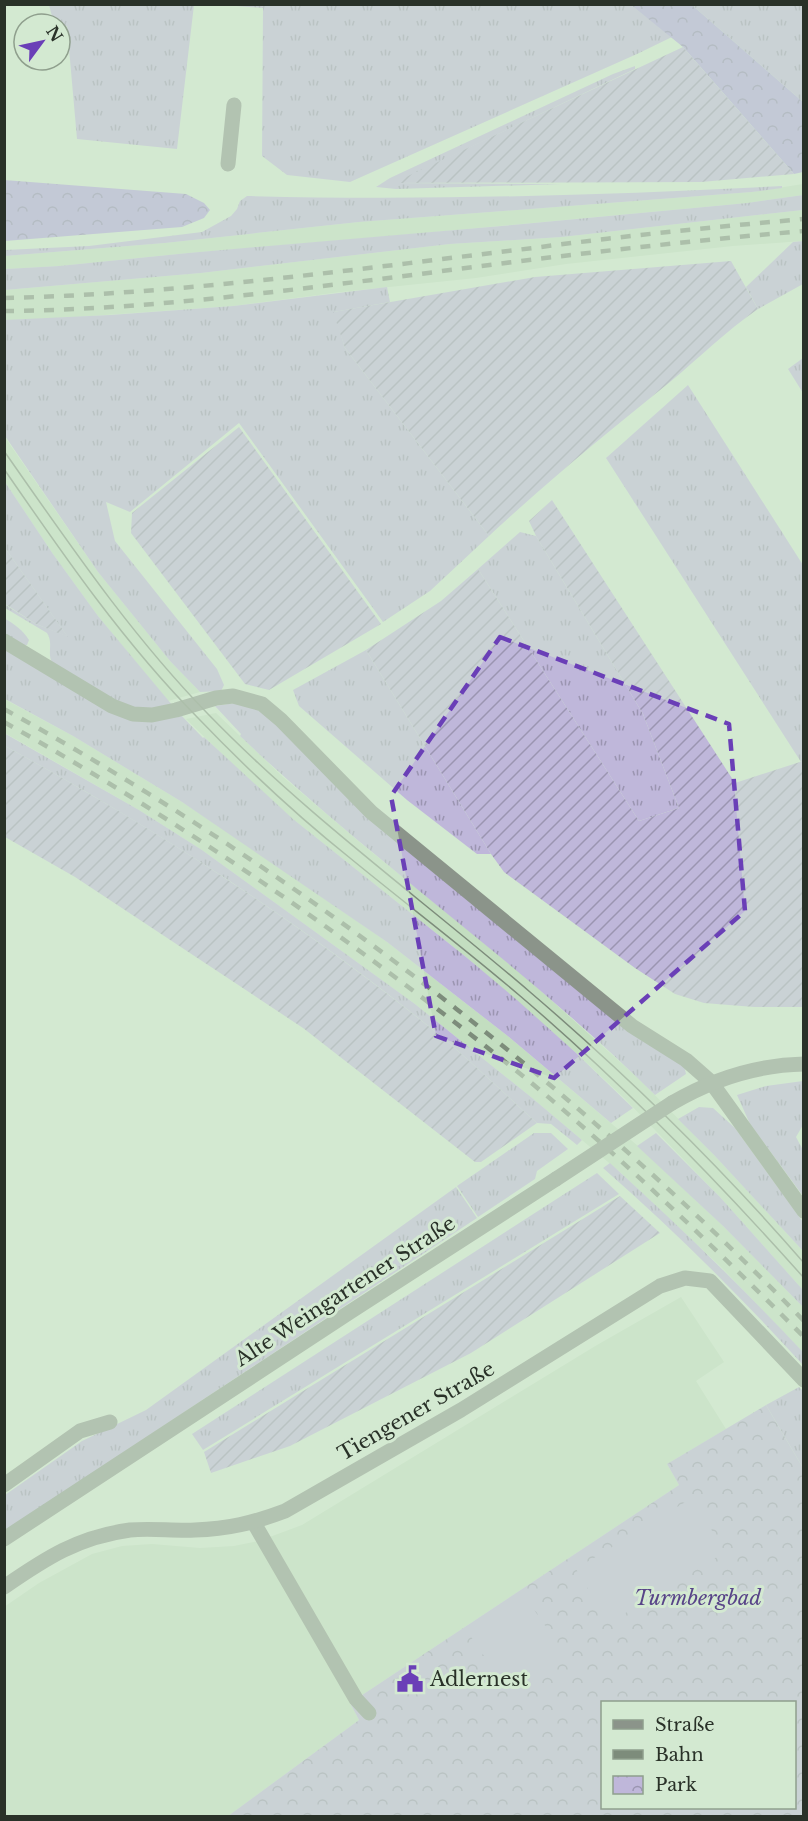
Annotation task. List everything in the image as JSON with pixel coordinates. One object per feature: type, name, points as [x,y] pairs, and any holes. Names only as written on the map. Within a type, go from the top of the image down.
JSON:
[{"type":"street","points":[[228,164],[234,105]]},
{"type":"street","points":[[4,641],[112,706],[132,714],[152,715],[216,698],[233,696],[262,704],[371,812],[632,1026],[686,1060],[711,1082],[804,1211]]},
{"type":"street","name":"Alte Weingartener Straße","points":[[4,1539],[672,1103],[711,1082],[740,1073],[781,1064],[804,1064]]},
{"type":"street","name":"Tiengener Straße","points":[[4,1587],[58,1551],[103,1535],[146,1529],[229,1528],[285,1511],[450,1416],[660,1286],[685,1278],[710,1281],[804,1380]]},
{"type":"street","points":[[4,1485],[80,1431],[110,1422]]},
{"type":"street","points":[[254,1522],[356,1699],[369,1713]]},
{"type":"highlighted area","points":[[500,637],[729,724],[745,911],[554,1078],[436,1036],[391,796]]},
{"type":"shaded area","points":[[803,184],[803,195],[747,203],[5,269],[5,256],[165,243],[359,222],[752,192]]},
{"type":"shaded area","points":[[803,210],[803,241],[566,264],[476,278],[233,306],[5,322],[5,290],[201,273],[450,244],[562,237]]},
{"type":"shaded area","points":[[4,436],[98,572],[170,661],[200,692],[168,701],[98,616],[5,482]]},
{"type":"shaded area","points":[[4,699],[73,736],[243,842],[387,942],[509,1037],[638,1146],[723,1226],[803,1307],[803,1352],[721,1267],[621,1173],[415,1004],[202,850],[139,810],[5,733]]},
{"type":"shaded area","points":[[216,713],[283,777],[520,972],[639,1079],[714,1155],[803,1251],[803,1290],[720,1197],[624,1098],[575,1052],[466,957],[262,793],[186,719]]},
{"type":"shaded area","points":[[681,1297],[724,1362],[696,1381],[726,1429],[667,1464],[679,1485],[350,1703],[359,1720],[228,1816],[5,1816],[4,1607],[39,1583],[92,1554],[122,1546],[152,1544],[200,1548],[234,1546],[259,1541],[302,1525],[597,1345]]},
{"type":"green space","points":[[49,5],[194,5],[177,149],[77,139],[71,72],[72,12],[51,12]]},
{"type":"green space","points":[[223,5],[631,5],[672,37],[350,182],[287,175],[262,156],[263,8]]},
{"type":"green space","points":[[631,5],[692,5],[803,102],[803,172],[794,174],[683,47]]},
{"type":"green space","points":[[692,5],[803,5],[803,102]]},
{"type":"green space","points":[[683,47],[794,174],[701,182],[393,183]]},
{"type":"green space","points":[[635,66],[635,69],[395,183],[562,184],[396,189],[376,187],[390,178],[613,74]]},
{"type":"green space","points":[[4,180],[186,194],[204,203],[210,210],[204,218],[182,227],[5,241]]},
{"type":"green space","points":[[782,186],[782,188],[752,192],[359,222],[165,243],[5,256],[5,250],[89,246],[202,232],[231,216],[240,201],[247,196],[381,198],[514,196]]},
{"type":"green space","points":[[803,195],[803,210],[562,237],[450,244],[201,273],[5,290],[5,269],[512,225],[747,203]]},
{"type":"green space","points":[[803,241],[803,284],[758,309],[746,287],[793,242]]},
{"type":"green space","points":[[731,261],[758,309],[578,458],[489,536],[345,348],[333,312],[535,277]]},
{"type":"green space","points":[[387,287],[390,302],[334,312],[345,348],[489,536],[430,591],[383,622],[239,423],[130,512],[106,502],[115,541],[217,669],[224,685],[221,691],[200,692],[170,661],[98,572],[5,436],[4,320],[233,306]]},
{"type":"green space","points":[[803,358],[803,393],[788,369]]},
{"type":"green space","points":[[688,385],[803,565],[803,761],[801,762],[606,458]]},
{"type":"green space","points":[[239,427],[381,624],[269,690],[245,684],[131,533],[132,513]]},
{"type":"green space","points":[[5,482],[98,616],[173,706],[145,710],[108,698],[53,664],[47,633],[5,608],[4,604],[36,624],[67,636],[5,548]]},
{"type":"green space","points":[[552,500],[735,783],[803,761],[803,1007],[754,1007],[704,1003],[675,994],[635,968],[504,872],[366,650],[441,601],[478,569],[639,821],[679,808],[643,714],[529,521]]},
{"type":"green space","points":[[520,532],[536,536],[643,714],[679,808],[639,821],[478,569]]},
{"type":"green space","points":[[5,548],[68,637],[36,624],[5,604]]},
{"type":"green space","points":[[4,618],[24,633],[29,640],[27,645],[5,634]]},
{"type":"green space","points":[[4,647],[115,713],[180,714],[203,738],[293,819],[517,1000],[633,1108],[611,1123],[509,1037],[387,942],[182,802],[73,736],[5,699]]},
{"type":"green space","points":[[366,650],[491,854],[477,854],[407,800],[299,706],[293,690]]},
{"type":"green space","points":[[247,704],[268,716],[321,770],[684,1066],[686,1074],[655,1095],[554,1002],[342,827],[240,736],[241,734],[215,706]]},
{"type":"green space","points":[[4,733],[139,810],[202,850],[415,1004],[582,1140],[577,1145],[551,1124],[537,1123],[443,1038],[339,957],[175,846],[5,746]]},
{"type":"green space","points":[[5,746],[175,846],[339,957],[443,1038],[537,1123],[481,1162],[475,1162],[303,1028],[75,877],[5,837]]},
{"type":"green space","points":[[803,1081],[803,1125],[796,1137],[803,1150],[803,1196],[750,1124],[737,1095],[766,1086]]},
{"type":"green space","points":[[699,1107],[713,1108],[735,1128],[803,1222],[803,1251],[678,1119]]},
{"type":"green space","points":[[534,1133],[551,1133],[568,1149],[537,1171],[535,1179],[478,1217],[457,1186]]},
{"type":"green space","points":[[656,1133],[720,1197],[803,1290],[803,1307],[723,1226],[637,1146]]},
{"type":"green space","points":[[610,1163],[780,1327],[803,1352],[803,1365],[706,1264],[603,1168]]},
{"type":"green space","points":[[597,1173],[619,1194],[203,1450],[192,1434]]},
{"type":"green space","points":[[456,1187],[477,1218],[5,1531],[5,1495],[82,1441],[146,1410]]},
{"type":"green space","points":[[620,1196],[660,1233],[471,1353],[290,1446],[211,1473],[204,1452]]},
{"type":"green space","points":[[799,1387],[803,1391],[803,1468],[766,1405]]},
{"type":"green space","name":"Turmbergbad","points":[[766,1405],[803,1468],[803,1816],[228,1816],[359,1720],[350,1703],[679,1485],[667,1464]]},
{"type":"green space","points":[[692,1498],[725,1552],[609,1623],[576,1569]]},
{"type":"green space","points":[[521,1591],[566,1656],[510,1694],[465,1628]]},
{"type":"tram line","points":[[4,451],[126,620],[208,714],[325,823],[490,958],[602,1056],[672,1122],[804,1263]]},
{"type":"tram line","points":[[4,469],[72,566],[120,629],[145,660],[216,737],[310,825],[498,978],[631,1096],[702,1167],[804,1278]]},
{"type":"railway","points":[[4,298],[70,296],[203,286],[634,236],[804,219]]},
{"type":"railway","points":[[4,311],[109,307],[213,299],[612,250],[804,231]]},
{"type":"railway","points":[[4,709],[113,772],[220,840],[325,911],[426,986],[525,1064],[621,1147],[714,1232],[804,1321]]},
{"type":"railway","points":[[4,722],[113,786],[219,853],[323,924],[463,1028],[604,1146],[804,1337]]},
{"type":"place","name":"Adlernest","points":[[410,1679]]}]
